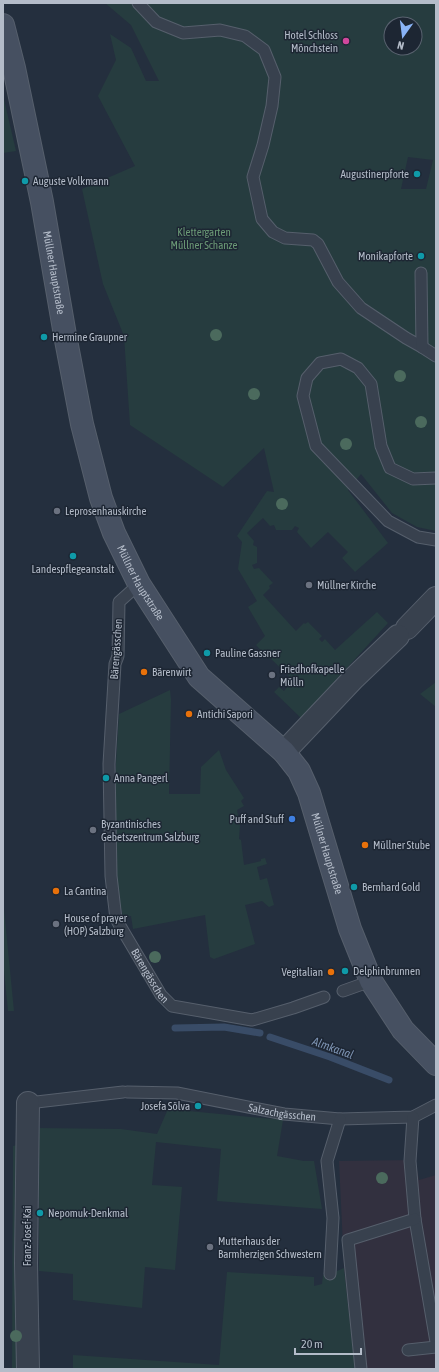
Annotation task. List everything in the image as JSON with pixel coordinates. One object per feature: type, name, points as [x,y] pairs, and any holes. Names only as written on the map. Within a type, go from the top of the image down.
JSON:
[{"type":"street","name":"Müllner Hauptstraße","points":[[3,25],[14,68],[42,202],[82,424],[101,498],[114,533],[139,584],[199,677],[284,752],[299,771],[309,793],[350,929],[371,981],[402,1030],[436,1064]]},
{"type":"street","points":[[284,752],[354,678],[436,598]]},
{"type":"street","name":"Franz-Josef-Kai","points":[[28,1103],[26,1263],[28,1369]]},
{"type":"lane","points":[[138,3],[156,22],[184,34],[220,30],[245,36],[264,50],[275,77],[272,106],[253,177],[262,219],[273,232],[286,238],[313,240],[318,244],[338,282],[361,308],[436,356]]},
{"type":"lane","points":[[421,274],[422,347]]},
{"type":"lane","points":[[436,478],[413,479],[390,468],[380,446],[371,384],[358,368],[341,359],[320,363],[307,378],[303,396],[316,446],[388,522],[418,537],[436,540]]},
{"type":"lane","name":"Bärengässchen","points":[[139,584],[119,602],[118,656],[115,664],[109,764],[111,876],[116,919],[161,995],[172,1006],[252,1020],[324,997]]},
{"type":"lane","points":[[342,991],[371,981]]},
{"type":"lane","name":"Salzachgässchen","points":[[28,1103],[125,1092],[177,1093],[284,1114],[340,1119],[413,1117],[436,1105]]},
{"type":"lane","points":[[413,1117],[410,1161],[415,1219],[436,1342]]},
{"type":"lane","points":[[330,1274],[333,1218],[327,1161],[340,1119]]},
{"type":"lane","points":[[361,1369],[348,1240],[415,1219]]},
{"type":"lane","points":[[408,1350],[436,1347]]},
{"type":"shaded area","points":[[415,1160],[419,1180],[436,1175],[436,1369],[355,1369],[344,1268],[339,1161]]},
{"type":"green space","name":"Klettergarten Müllner Schanze","points":[[105,3],[436,3],[436,531],[417,527],[392,513],[361,474],[348,490],[388,543],[355,572],[342,558],[348,552],[328,532],[311,548],[297,532],[299,528],[295,526],[292,530],[276,530],[274,525],[270,526],[263,518],[247,533],[254,541],[253,545],[257,547],[257,563],[252,565],[254,569],[259,568],[273,583],[263,595],[296,631],[304,623],[305,624],[308,622],[322,636],[319,639],[322,642],[325,639],[335,650],[377,612],[388,623],[301,718],[274,692],[279,687],[284,691],[289,685],[285,681],[289,676],[270,658],[269,659],[256,645],[265,636],[248,607],[257,601],[238,569],[242,542],[237,536],[267,491],[274,492],[264,448],[223,487],[130,425],[124,336],[103,284],[82,189],[135,166],[98,96],[116,60],[110,34],[131,48],[146,81],[159,81],[131,25]],"holes":[[[408,157],[433,160],[426,189],[401,189]]]},
{"type":"green space","points":[[3,95],[16,151],[3,153]]},
{"type":"green space","points":[[436,682],[436,707],[420,694]]},
{"type":"green space","points":[[170,690],[169,794],[200,794],[201,767],[219,750],[226,770],[244,798],[241,801],[244,806],[237,810],[240,824],[239,839],[241,840],[244,865],[261,861],[261,859],[265,858],[267,864],[257,867],[260,880],[267,878],[274,905],[269,907],[262,901],[245,905],[255,944],[214,959],[210,957],[205,915],[133,929],[131,916],[123,917],[115,876],[116,763],[119,714]]},
{"type":"green space","points":[[3,899],[14,1011],[8,1011],[3,961]]},
{"type":"green space","points":[[168,1109],[283,1120],[277,1156],[304,1161],[314,1161],[322,1209],[217,1201],[221,1149],[156,1142],[152,1185],[182,1187],[175,1270],[145,1267],[142,1308],[73,1300],[73,1274],[39,1271],[37,1128],[121,1129],[157,1134]]},
{"type":"green space","points":[[17,1145],[20,1369],[12,1369],[13,1146]]},
{"type":"green space","points":[[344,1268],[355,1369],[73,1369],[73,1355],[219,1365],[227,1272],[314,1277],[314,1286],[322,1284],[323,1275],[330,1274]]},
{"type":"waterway","name":"Almkanal","points":[[175,1028],[224,1027],[260,1033]]},
{"type":"waterway","name":"Almkanal","points":[[270,1037],[330,1057],[389,1080]]},
{"type":"place","name":"Hotel Schloss Mönchstein","points":[[346,41]]},
{"type":"place","name":"Augustinerpforte","points":[[417,174]]},
{"type":"place","name":"Auguste Volkmann","points":[[25,181]]},
{"type":"place","name":"Monikapforte","points":[[421,256]]},
{"type":"place","name":"Hermine Graupner","points":[[44,337]]},
{"type":"place","name":"Leprosenhauskirche","points":[[57,511]]},
{"type":"place","name":"Landespflegeanstalt","points":[[73,556]]},
{"type":"place","name":"Müllner Kirche","points":[[309,585]]},
{"type":"place","name":"Pauline Gassner","points":[[207,653]]},
{"type":"place","name":"Bärenwirt","points":[[144,672]]},
{"type":"place","name":"Friedhofkapelle Mülln","points":[[272,675]]},
{"type":"place","name":"Antichi Sapori","points":[[189,714]]},
{"type":"place","name":"Anna Pangerl","points":[[106,778]]},
{"type":"place","name":"Puff and Stuff","points":[[292,819]]},
{"type":"place","name":"Byzantinisches Gebetszentrum Salzburg","points":[[93,830]]},
{"type":"place","name":"Müllner Stube","points":[[365,845]]},
{"type":"place","name":"Bernhard Gold","points":[[354,887]]},
{"type":"place","name":"La Cantina","points":[[56,891]]},
{"type":"place","name":"House of prayer (HOP) Salzburg","points":[[56,924]]},
{"type":"place","name":"Delphinbrunnen","points":[[345,971]]},
{"type":"place","name":"Vegitalian","points":[[331,972]]},
{"type":"place","name":"Josefa Sölva","points":[[198,1106]]},
{"type":"place","name":"Nepomuk-Denkmal","points":[[40,1213]]},
{"type":"place","name":"Mutterhaus der Barmherzigen Schwestern","points":[[210,1247]]}]
